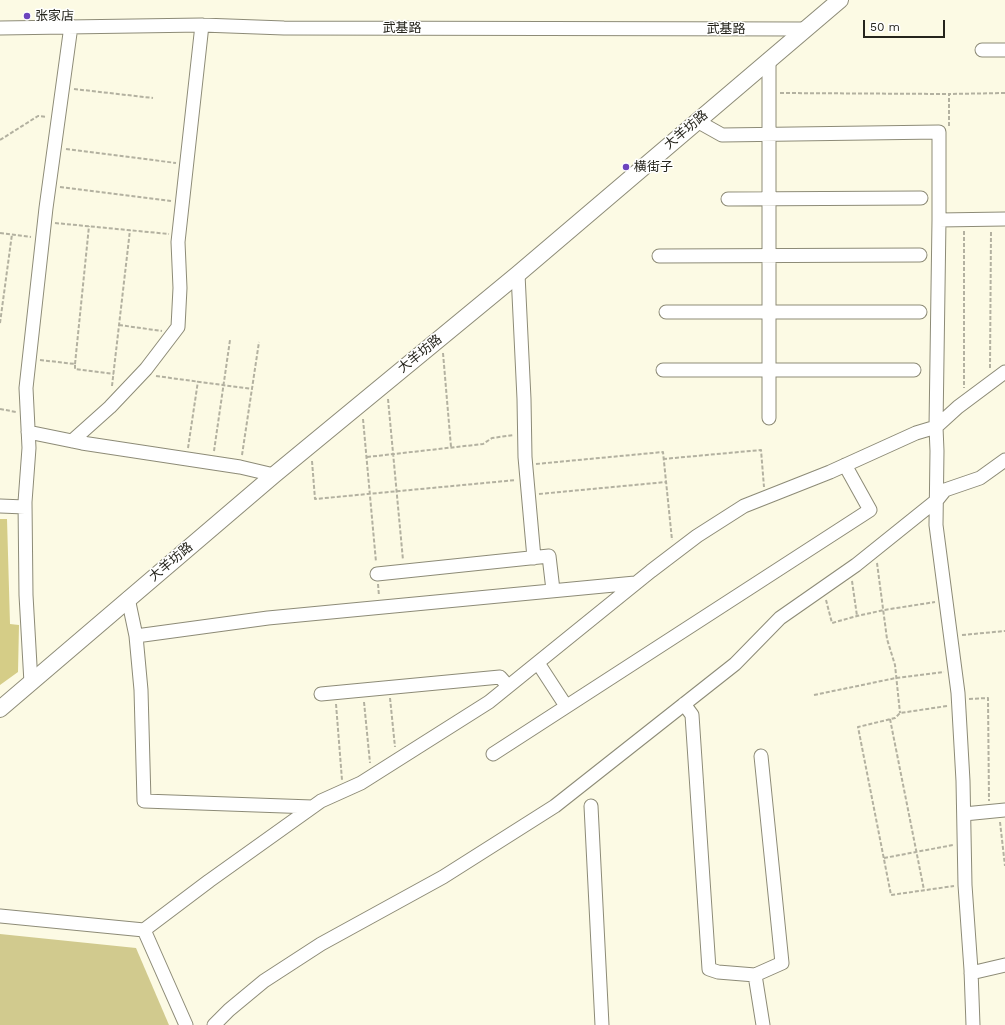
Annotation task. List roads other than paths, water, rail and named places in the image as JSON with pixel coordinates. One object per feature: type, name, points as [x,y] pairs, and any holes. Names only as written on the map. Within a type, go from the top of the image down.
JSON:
[{"type":"main road","name":"大羊坊路","points":[[0,708],[310,444],[518,274],[840,0]]},
{"type":"street","name":"武基路","points":[[0,28],[202,25],[284,28],[805,29]]},
{"type":"street","points":[[72,441],[110,407],[141,374],[178,327],[180,288],[179,235],[202,25]]},
{"type":"street","points":[[31,683],[26,595],[25,507],[29,448],[26,388],[42,238],[71,26]]},
{"type":"street","points":[[982,50],[1005,50]]},
{"type":"street","points":[[769,59],[769,418]]},
{"type":"street","points":[[697,121],[722,135],[939,132],[940,220],[936,427],[936,525],[958,702],[964,814],[965,885],[973,1025]]},
{"type":"street","points":[[728,199],[921,198]]},
{"type":"street","points":[[940,220],[1005,219]]},
{"type":"street","points":[[659,256],[920,255]]},
{"type":"street","points":[[518,274],[526,465],[534,558]]},
{"type":"street","points":[[666,312],[920,312]]},
{"type":"street","points":[[663,370],[914,370]]},
{"type":"street","points":[[0,916],[144,930],[209,881],[321,801],[371,776],[489,702],[636,583],[697,536],[744,506],[845,465],[916,433],[936,427],[964,403],[1005,372]]},
{"type":"street","points":[[28,432],[72,441],[240,467],[274,475]]},
{"type":"street","points":[[214,1025],[252,991],[321,944],[443,877],[555,806],[735,664],[780,618],[850,570],[937,500],[946,490],[980,478],[1005,460]]},
{"type":"street","points":[[493,754],[870,510],[845,465]]},
{"type":"street","points":[[0,506],[25,507]]},
{"type":"street","points":[[377,574],[550,556],[553,590]]},
{"type":"street","points":[[136,636],[268,618],[636,583]]},
{"type":"street","points":[[128,598],[136,636],[141,690],[144,802],[312,808]]},
{"type":"street","points":[[538,663],[566,706]]},
{"type":"street","points":[[321,694],[500,677],[508,686]]},
{"type":"street","points":[[684,704],[692,715],[709,969],[718,972],[755,975],[782,963],[761,756]]},
{"type":"street","points":[[591,806],[602,1025]]},
{"type":"street","points":[[964,814],[998,811]]},
{"type":"street","points":[[144,930],[186,1025]]},
{"type":"street","points":[[971,974],[1005,965]]},
{"type":"street","points":[[755,975],[763,1025]]},
{"type":"place","name":"张家店","points":[[27,16]]},
{"type":"place","name":"横街子","points":[[626,167]]}]
